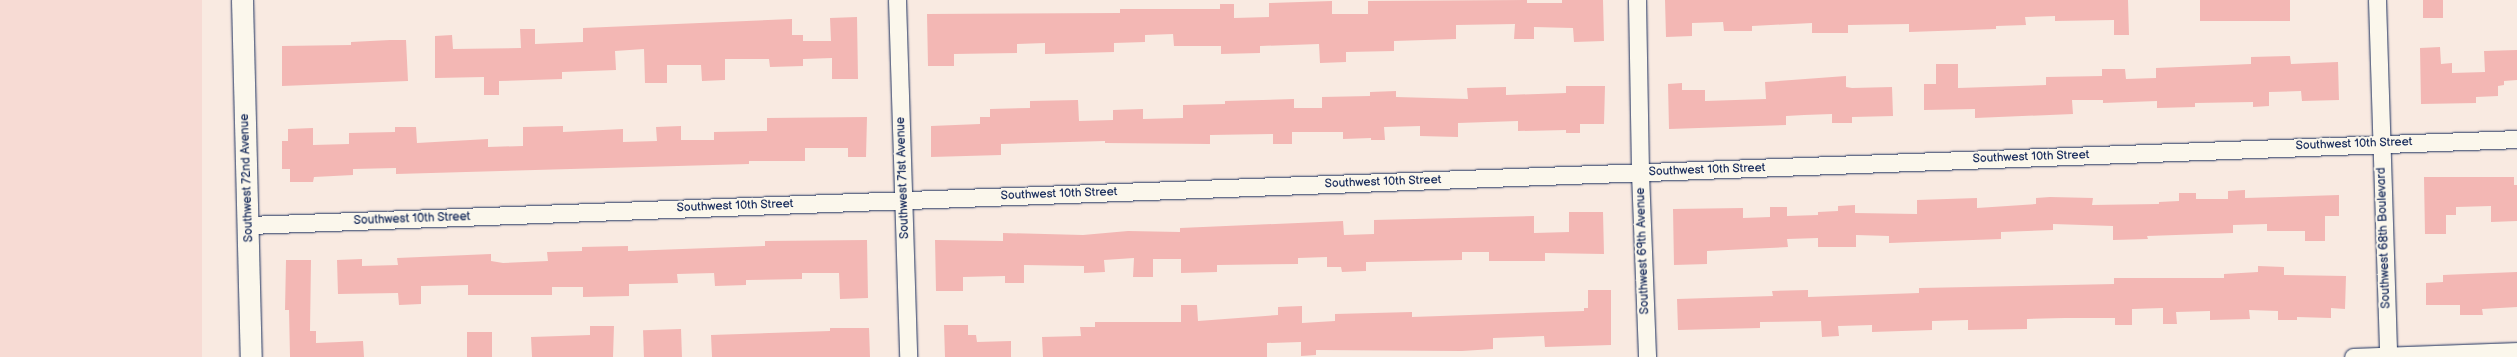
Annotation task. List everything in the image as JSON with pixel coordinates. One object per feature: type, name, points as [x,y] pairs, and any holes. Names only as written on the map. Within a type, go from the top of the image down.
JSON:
[{"type":"street","name":"Southwest 72nd Avenue","points":[[242,0],[249,225],[251,357]]},
{"type":"street","name":"Southwest 71st Avenue","points":[[897,0],[908,357]]},
{"type":"street","name":"Southwest 69th Avenue","points":[[1637,0],[1640,173],[1647,357]]},
{"type":"street","name":"Southwest 68th Boulevard","points":[[2377,0],[2388,356]]},
{"type":"street","name":"Southwest 10th Street","points":[[249,225],[1640,173],[2517,138]]},
{"type":"street","points":[[2353,357],[2517,351]]},
{"type":"shaded area","points":[[0,0],[202,0],[202,357],[0,357]]},
{"type":"building","points":[[1527,0],[1527,3],[1562,3],[1562,0],[1603,0],[1604,41],[1574,42],[1573,28],[1534,27],[1534,39],[1514,39],[1515,24],[1456,25],[1456,39],[1394,41],[1394,51],[1346,52],[1346,62],[1320,63],[1319,44],[1260,46],[1260,53],[1221,54],[1221,46],[1174,46],[1173,34],[1145,35],[1145,42],[1114,43],[1114,52],[1045,54],[1045,43],[1017,44],[1017,53],[954,54],[954,66],[928,66],[927,14],[1120,13],[1120,9],[1220,9],[1220,4],[1234,4],[1234,18],[1269,17],[1269,3],[1332,1],[1332,14],[1368,14],[1368,1]]},
{"type":"building","points":[[1665,0],[2128,0],[2129,35],[2114,35],[2114,20],[2055,21],[2055,16],[2025,17],[2026,25],[1996,26],[1996,29],[1909,32],[1909,24],[1848,25],[1848,33],[1812,33],[1812,23],[1752,26],[1752,31],[1724,31],[1723,22],[1692,23],[1692,36],[1666,37]]},
{"type":"building","points":[[2200,0],[2290,0],[2290,21],[2200,21]]},
{"type":"building","points":[[2423,0],[2443,0],[2443,18],[2423,18]]},
{"type":"building","points":[[857,17],[858,79],[832,79],[832,58],[803,59],[803,66],[770,67],[769,59],[725,59],[725,80],[702,81],[701,65],[667,65],[667,83],[645,83],[644,49],[615,51],[616,70],[562,72],[562,79],[499,81],[499,95],[484,95],[484,77],[435,78],[435,36],[452,35],[453,49],[521,48],[520,29],[535,29],[535,44],[583,42],[583,28],[792,19],[792,35],[803,35],[803,41],[831,41],[830,18]]},
{"type":"building","points":[[406,40],[408,81],[282,86],[282,46],[351,45],[351,42]]},
{"type":"building","points":[[2440,47],[2441,64],[2452,63],[2452,73],[2485,72],[2484,51],[2517,50],[2517,80],[2504,81],[2504,85],[2498,86],[2498,96],[2476,97],[2476,103],[2421,104],[2420,48]]},
{"type":"building","points":[[2290,56],[2291,64],[2338,62],[2339,100],[2302,101],[2301,91],[2269,92],[2269,106],[2253,107],[2253,102],[2195,103],[2195,107],[2157,108],[2157,101],[2103,103],[2103,100],[2072,100],[2073,114],[1975,118],[1975,109],[1924,110],[1924,84],[1936,84],[1936,64],[1958,64],[1958,88],[2046,85],[2046,77],[2102,76],[2102,69],[2125,69],[2126,79],[2156,78],[2156,68],[2251,64],[2251,57]]},
{"type":"building","points":[[1846,76],[1846,87],[1892,87],[1893,116],[1852,117],[1852,123],[1832,123],[1832,114],[1786,116],[1786,125],[1669,129],[1668,84],[1682,83],[1682,90],[1705,90],[1705,101],[1766,99],[1765,82]]},
{"type":"building","points":[[1566,86],[1605,86],[1604,124],[1580,124],[1580,133],[1566,133],[1566,130],[1518,131],[1518,121],[1458,123],[1458,137],[1420,136],[1420,126],[1384,127],[1385,140],[1371,140],[1371,138],[1343,139],[1343,132],[1292,132],[1292,144],[1273,144],[1273,134],[1210,135],[1210,144],[1105,143],[1105,141],[1001,144],[1001,155],[931,157],[931,126],[980,124],[980,117],[990,117],[990,109],[1030,108],[1030,101],[1078,100],[1079,121],[1113,120],[1113,110],[1143,109],[1143,119],[1183,118],[1183,105],[1225,104],[1225,101],[1294,99],[1294,108],[1322,108],[1322,97],[1370,96],[1370,92],[1396,91],[1396,97],[1468,99],[1467,88],[1506,87],[1506,95],[1566,93]]},
{"type":"building","points":[[867,117],[866,157],[848,157],[848,148],[805,148],[805,161],[749,161],[749,164],[396,174],[396,168],[353,169],[353,175],[314,177],[313,182],[290,182],[290,169],[282,169],[282,141],[288,141],[288,129],[313,128],[313,145],[349,144],[349,133],[395,132],[395,127],[416,127],[417,143],[488,139],[488,147],[523,146],[523,127],[563,126],[563,132],[623,129],[623,142],[657,141],[656,127],[681,126],[681,140],[714,140],[714,132],[767,131],[767,118]]},
{"type":"building","points":[[2424,177],[2514,177],[2514,185],[2517,185],[2517,221],[2491,222],[2491,206],[2456,207],[2456,215],[2446,215],[2446,234],[2425,234]]},
{"type":"building","points":[[2245,190],[2245,198],[2339,195],[2339,216],[2325,216],[2325,241],[2305,241],[2305,231],[2267,231],[2267,224],[2233,225],[2233,233],[2147,236],[2148,239],[2113,240],[2113,226],[2053,224],[2053,230],[2001,232],[2001,239],[1889,243],[1889,236],[1856,235],[1856,247],[1818,247],[1818,238],[1787,239],[1788,247],[1707,251],[1707,264],[1674,265],[1673,209],[1743,208],[1743,218],[1770,217],[1770,207],[1787,207],[1787,216],[1818,215],[1818,212],[1838,211],[1838,206],[1855,205],[1855,213],[1917,214],[1917,200],[1977,198],[1977,208],[2036,204],[2036,198],[2050,197],[2093,198],[2092,205],[2159,204],[2159,202],[2179,201],[2179,193],[2196,193],[2196,199],[2228,199],[2228,191]]},
{"type":"building","points":[[1569,212],[1603,212],[1604,254],[1545,253],[1545,261],[1489,261],[1489,252],[1462,252],[1462,260],[1366,262],[1366,271],[1342,272],[1341,267],[1327,267],[1327,257],[1298,258],[1298,264],[1217,265],[1217,272],[1181,273],[1181,259],[1153,259],[1153,277],[1133,277],[1134,258],[1104,260],[1105,272],[1084,273],[1084,266],[1024,265],[1024,283],[1005,283],[1005,276],[963,277],[963,291],[936,291],[935,240],[1003,241],[1003,233],[1083,235],[1128,231],[1180,232],[1180,228],[1343,221],[1344,235],[1374,234],[1374,220],[1534,216],[1534,233],[1569,232]]},
{"type":"building","points":[[867,240],[868,298],[840,299],[839,273],[802,273],[802,279],[746,280],[746,285],[715,286],[714,273],[677,274],[678,283],[629,284],[629,296],[583,297],[583,287],[552,287],[552,295],[468,295],[468,285],[421,286],[421,304],[399,305],[398,293],[338,294],[337,260],[362,259],[362,266],[398,265],[397,258],[491,254],[491,261],[503,263],[548,261],[547,252],[582,251],[582,247],[628,246],[628,251],[765,246],[765,241]]},
{"type":"building","points":[[286,260],[311,260],[310,331],[316,331],[316,343],[363,341],[364,357],[290,357],[289,310],[285,310]]},
{"type":"building","points":[[2258,266],[2284,267],[2284,275],[2346,276],[2345,309],[2331,308],[2331,318],[2297,317],[2297,320],[2278,320],[2278,311],[2249,310],[2250,319],[2210,320],[2210,311],[2176,312],[2177,324],[2163,324],[2163,308],[2132,309],[2132,325],[2115,325],[2115,318],[2027,319],[2027,329],[1968,330],[1968,320],[1932,321],[1932,330],[1872,332],[1872,325],[1838,326],[1839,336],[1822,337],[1821,321],[1760,322],[1760,328],[1678,330],[1677,299],[1773,296],[1772,291],[1808,290],[1808,297],[1919,293],[1919,288],[2114,284],[2114,278],[2224,278],[2224,274],[2258,272]]},
{"type":"building","points":[[2517,272],[2517,307],[2482,309],[2483,315],[2460,315],[2460,305],[2426,305],[2426,283],[2443,282],[2443,275]]},
{"type":"building","points":[[1588,290],[1611,290],[1611,345],[1545,347],[1544,336],[1493,338],[1493,349],[1462,351],[1316,350],[1316,355],[1301,356],[1301,342],[1267,343],[1267,357],[1043,357],[1042,337],[1081,336],[1080,327],[1095,327],[1095,322],[1181,322],[1181,305],[1197,305],[1198,321],[1278,315],[1278,307],[1302,306],[1302,323],[1335,321],[1335,314],[1412,312],[1412,317],[1584,311],[1584,308],[1588,308]]},
{"type":"building","points":[[944,325],[968,325],[968,335],[976,335],[977,342],[1011,341],[1011,357],[945,357]]},
{"type":"building","points":[[590,326],[614,326],[613,357],[532,357],[531,337],[590,335]]},
{"type":"building","points":[[830,328],[869,328],[870,357],[712,357],[711,335],[830,331]]},
{"type":"building","points":[[681,329],[682,357],[644,357],[643,330]]},
{"type":"building","points":[[467,332],[492,332],[492,357],[467,357]]}]
